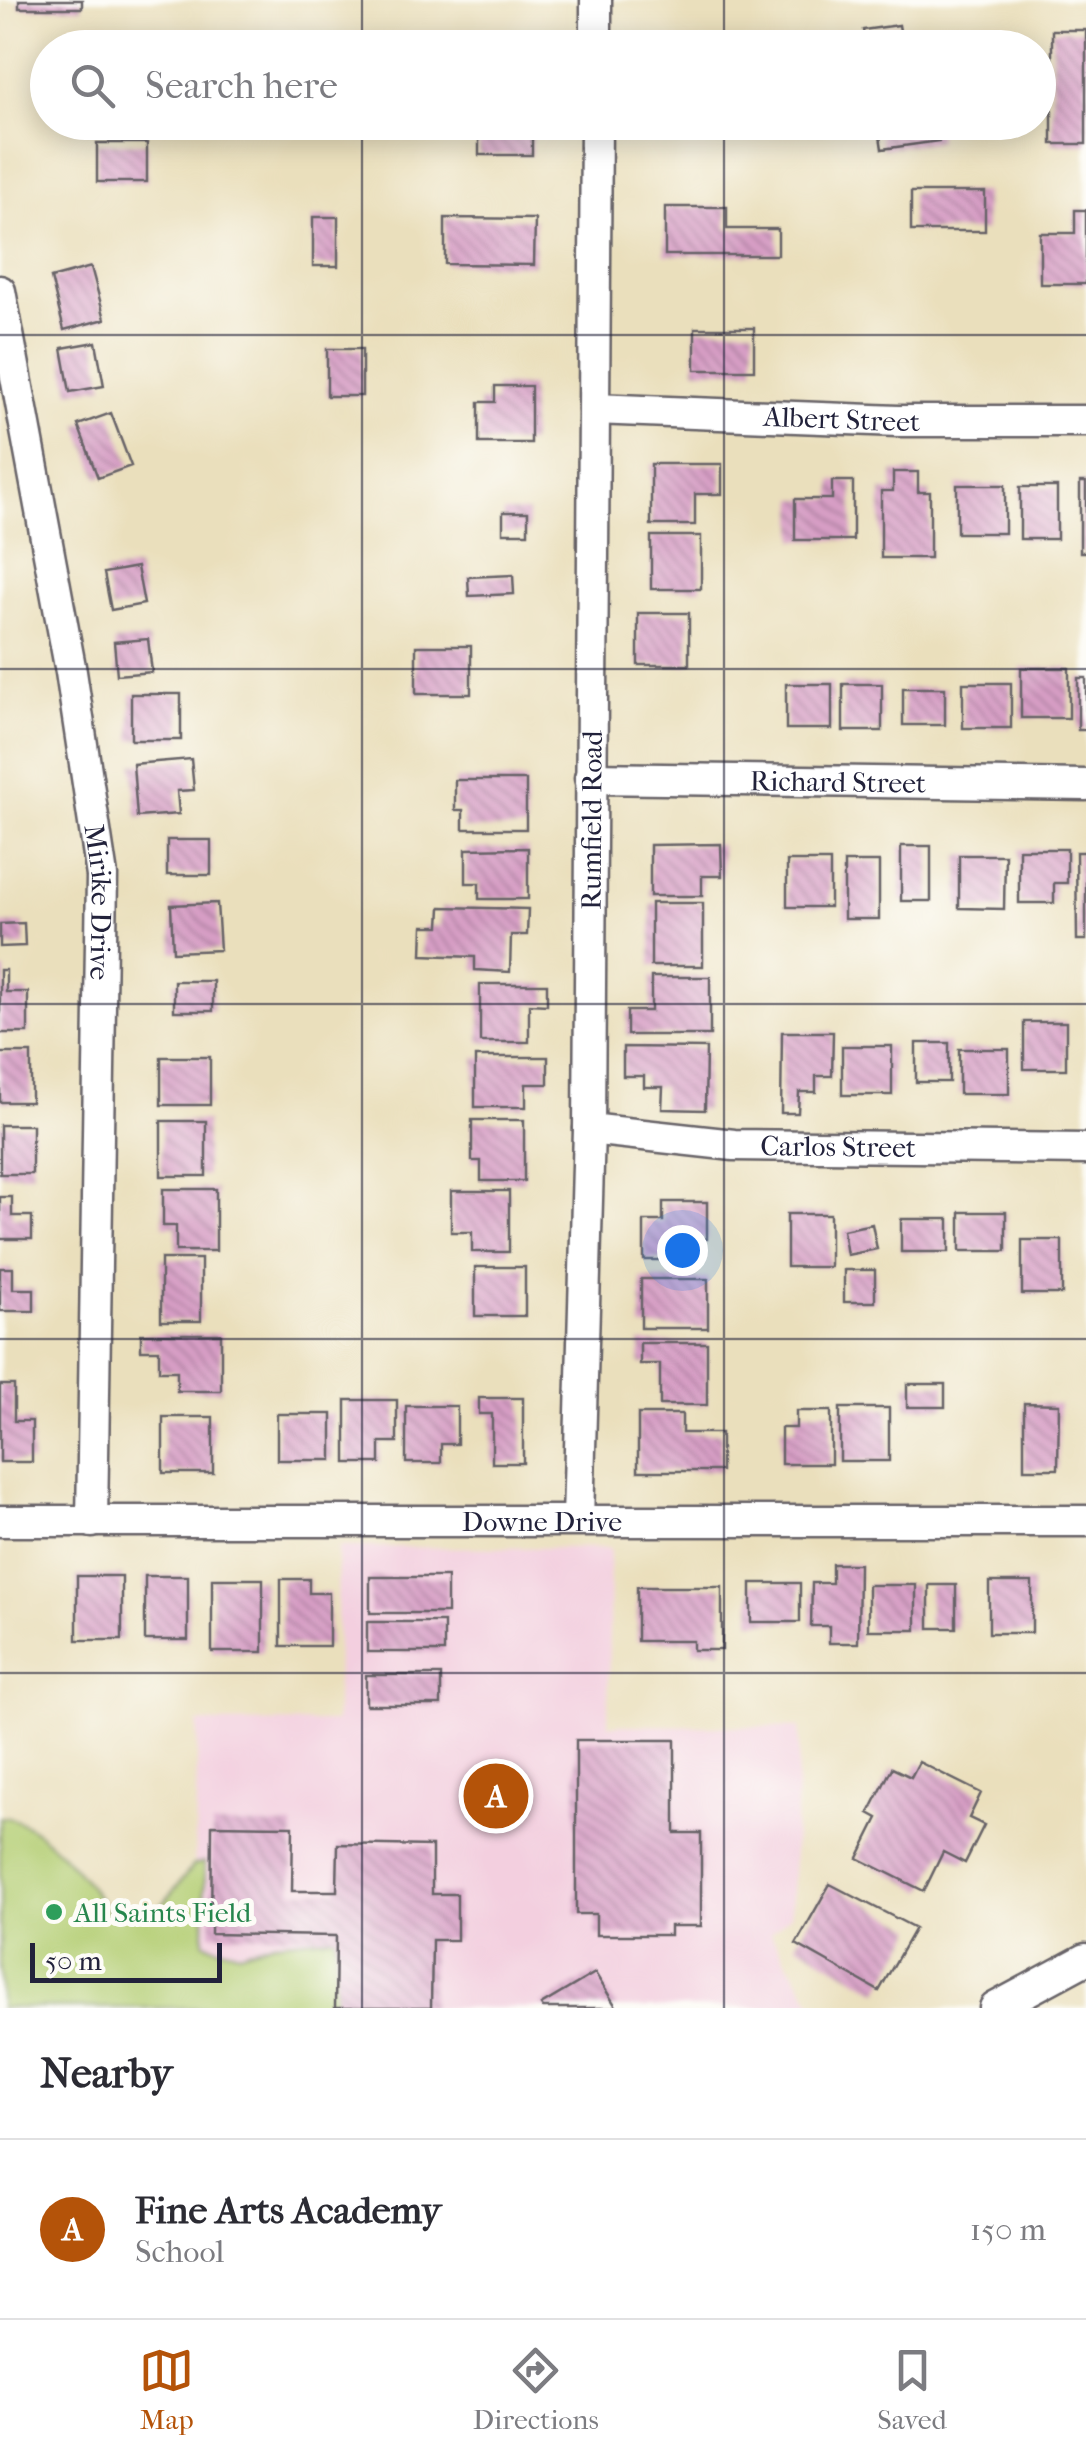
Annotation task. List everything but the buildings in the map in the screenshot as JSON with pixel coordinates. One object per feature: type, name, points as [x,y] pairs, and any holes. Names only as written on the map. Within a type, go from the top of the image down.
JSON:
[{"type":"street","points":[[596,0],[596,30]]},
{"type":"street","name":"Rumfield Road","points":[[578,1520],[589,1128],[596,140]]},
{"type":"street","name":"Mirike Drive","points":[[0,291],[72,672],[102,876],[92,1522]]},
{"type":"street","name":"Albert Street","points":[[594,409],[898,421],[1086,421]]},
{"type":"street","name":"Richard Street","points":[[590,778],[1086,786]]},
{"type":"street","name":"Carlos Street","points":[[589,1128],[734,1145],[1086,1149]]},
{"type":"street","name":"Downe Drive","points":[[0,1520],[1086,1520]]},
{"type":"street","points":[[995,2008],[1086,1959]]},
{"type":"shaded area","points":[[338,1547],[610,1548],[608,1725],[800,1727],[791,1915],[770,1933],[816,2008],[290,2008],[192,1966],[198,1723],[336,1722]]},
{"type":"green space","name":"All Saints Field","points":[[0,1817],[15,1820],[46,1840],[76,1870],[109,1913],[157,1911],[194,1865],[205,1862],[204,1943],[239,1953],[273,1942],[336,1936],[335,2008],[0,2008]]},
{"type":"place","name":"Fine Arts Academy","points":[[496,1796]]},
{"type":"place","name":"All Saints Field","points":[[54,1912]]}]
